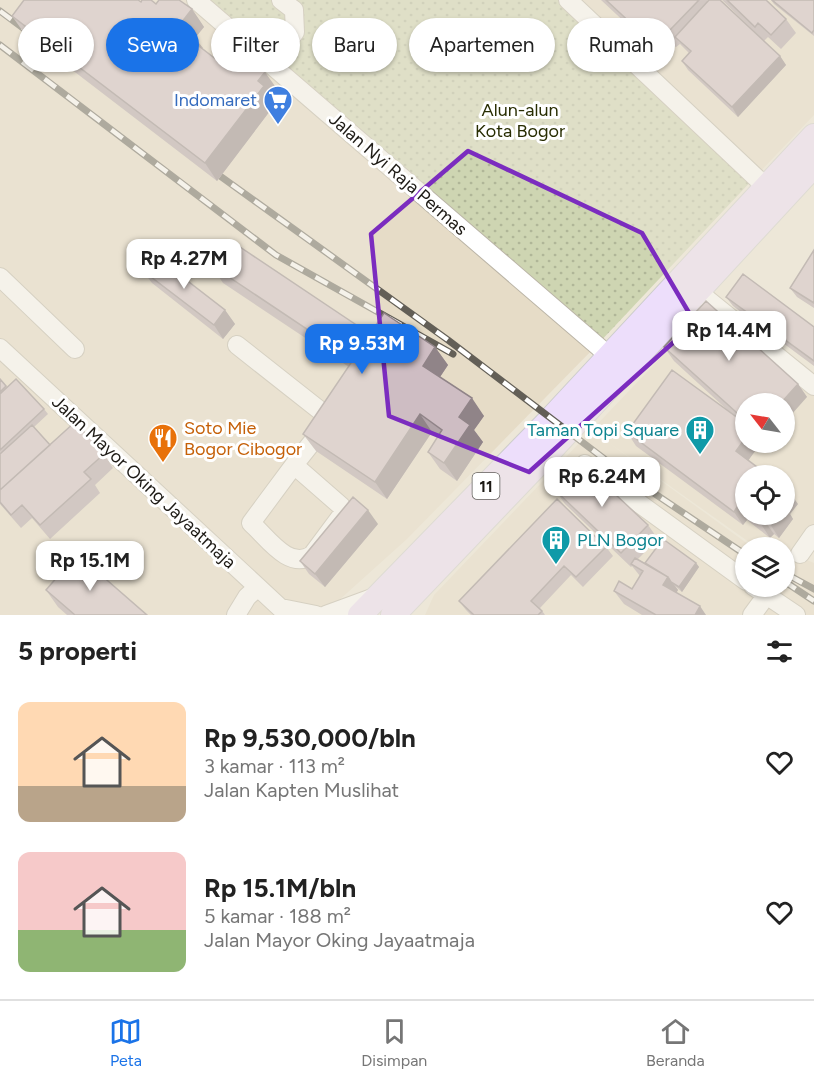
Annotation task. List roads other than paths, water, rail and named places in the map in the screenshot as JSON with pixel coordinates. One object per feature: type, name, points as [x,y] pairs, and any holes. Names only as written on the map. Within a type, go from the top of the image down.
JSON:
[{"type":"main road","name":"11","points":[[369,609],[420,553],[551,419],[814,136]]},
{"type":"main road","name":"11","points":[[393,615],[814,165]]},
{"type":"street","name":"Jalan Nyi Raja Permas","points":[[196,0],[217,18]]},
{"type":"street","points":[[281,0],[294,10],[294,18]]},
{"type":"street","points":[[568,0],[766,187]]},
{"type":"street","name":"Jalan Nyi Raja Permas","points":[[280,72],[600,348]]},
{"type":"street","points":[[0,277],[75,349]]},
{"type":"street","points":[[697,291],[814,386]]},
{"type":"street","points":[[237,345],[327,416],[325,426],[294,465],[251,523],[287,556],[296,560],[305,560],[312,555],[344,512],[341,506],[294,465]]},
{"type":"street","name":"Jalan Mayor Oking Jayaatmaja","points":[[0,348],[285,612]]},
{"type":"street","points":[[585,464],[735,573]]},
{"type":"street","points":[[800,554],[814,534]]},
{"type":"street","points":[[236,615],[247,597],[258,587]]},
{"type":"street","points":[[752,615],[757,597]]},
{"type":"street","points":[[768,597],[796,615]]},
{"type":"street","points":[[326,615],[369,609]]},
{"type":"street","points":[[285,612],[316,615]]},
{"type":"railway","points":[[0,11],[18,24]]},
{"type":"railway","points":[[0,45],[276,255],[453,354]]},
{"type":"railway","points":[[209,168],[448,340],[615,467],[735,548]]},
{"type":"railway","points":[[795,579],[814,589]]},
{"type":"railway","points":[[795,588],[814,601]]},
{"type":"place","name":"Indomaret","points":[[278,126]]},
{"type":"place","name":"Taman Topi Square","points":[[700,456]]},
{"type":"place","name":"Soto Mie Bogor Cibogor","points":[[163,464]]},
{"type":"place","name":"PLN Bogor","points":[[556,566]]},
{"type":"park label","name":"Alun-alun Kota Bogor","points":[[520,120]]}]
